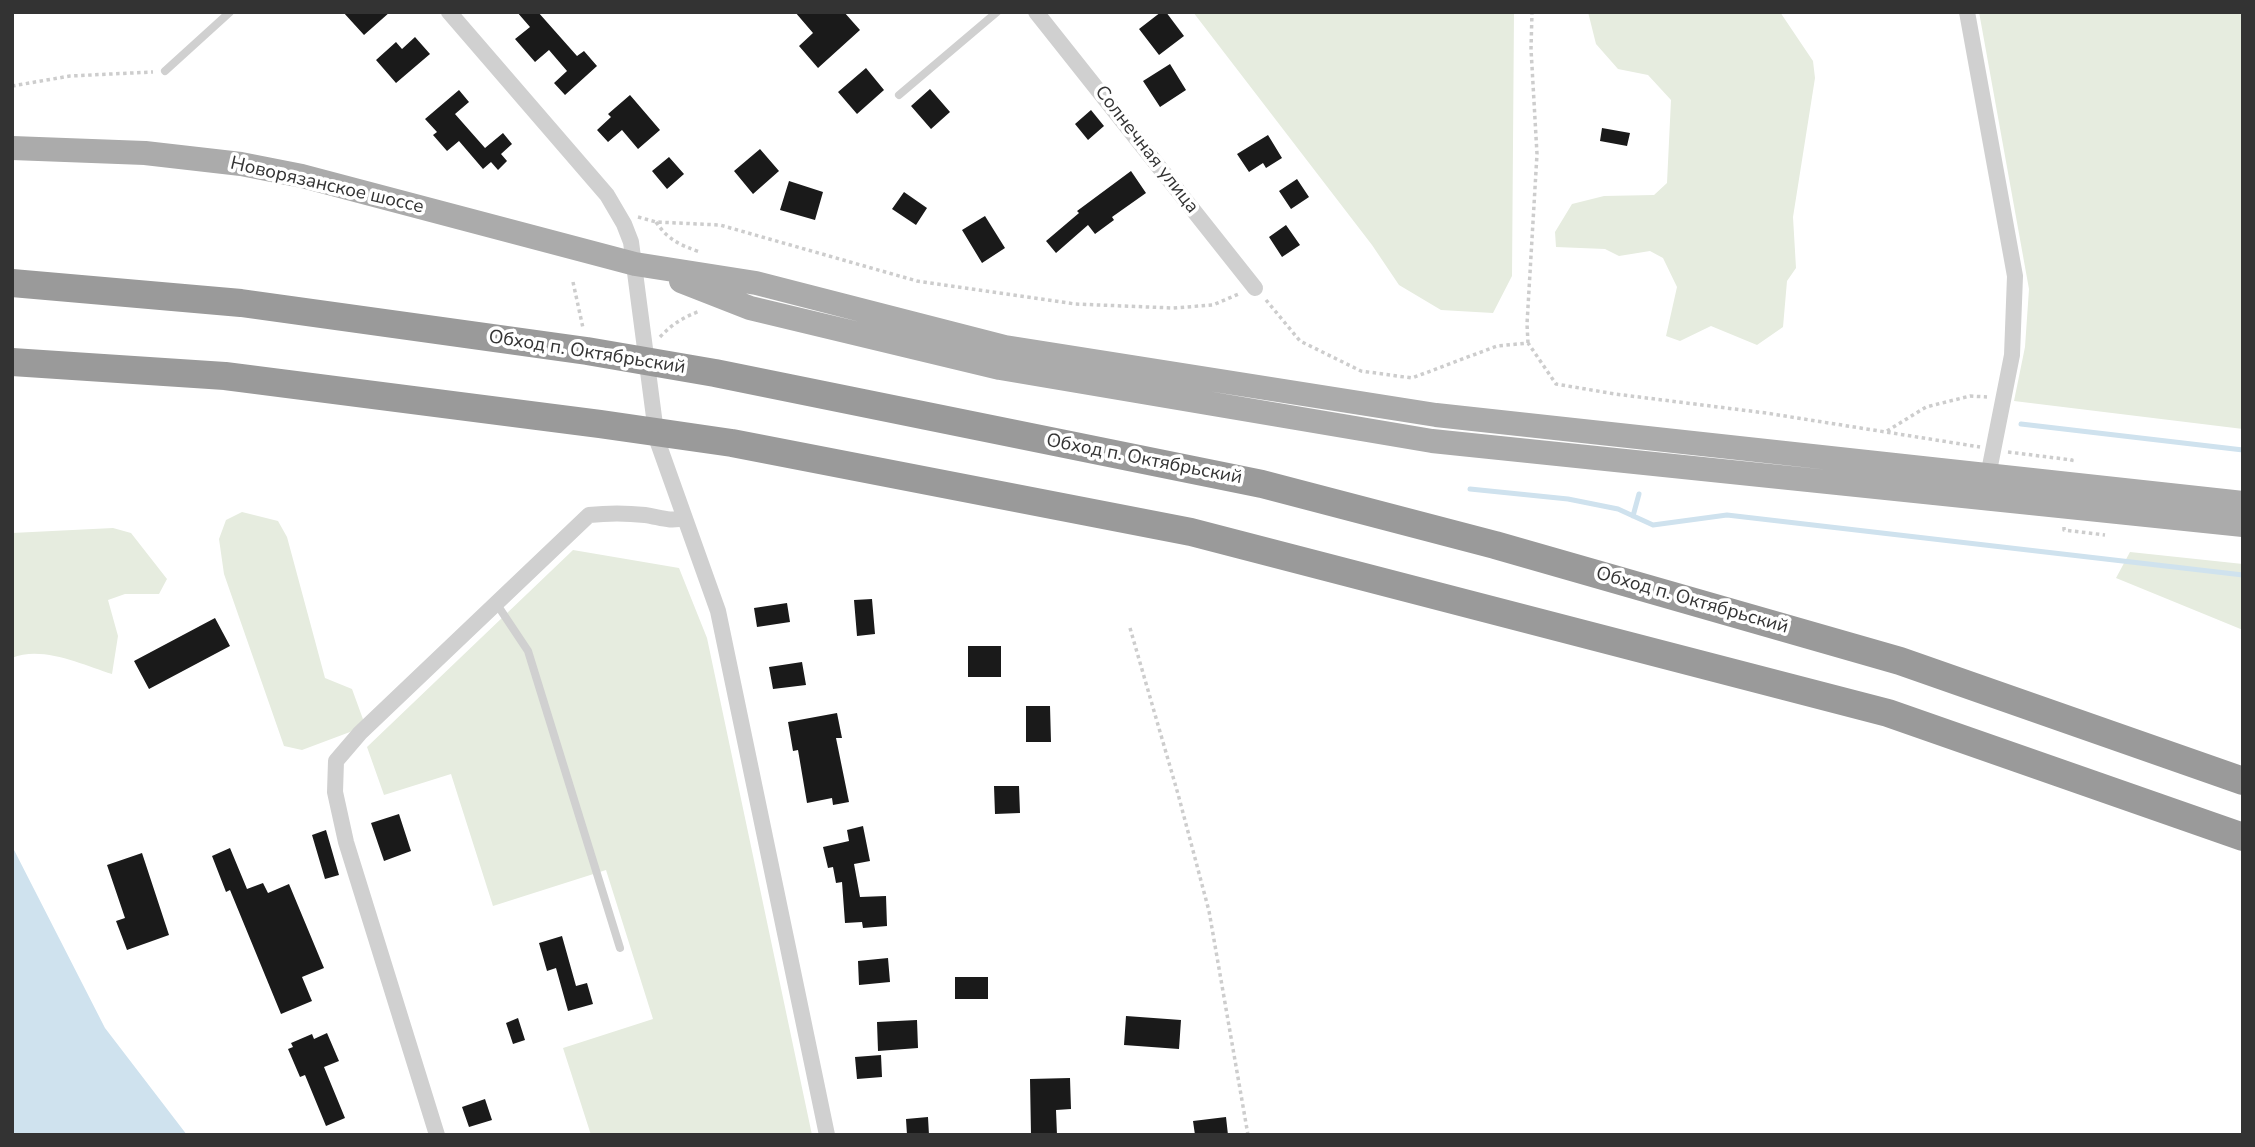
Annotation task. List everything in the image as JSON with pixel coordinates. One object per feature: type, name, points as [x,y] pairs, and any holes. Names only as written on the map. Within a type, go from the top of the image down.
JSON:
[{"type":"highway","name":"Обход п. Октябрьский","points":[[12,283],[241,303],[587,351],[715,373],[1262,484],[1482,542],[1900,661],[2243,781]]},
{"type":"highway","points":[[12,362],[225,376],[732,443],[1191,532],[1888,712],[2243,837]]},
{"type":"main road","name":"Новорязанское шоссе","points":[[12,148],[145,153],[242,164],[302,176],[635,264]]},
{"type":"main road","points":[[635,264],[756,283],[1005,346],[1436,415],[2243,503]]},
{"type":"main road","points":[[635,264],[750,308],[1000,368],[1432,441],[2243,525]]},
{"type":"street","points":[[449,12],[572,153],[616,209],[631,242],[659,448],[719,611],[827,1135]]},
{"type":"street","name":"Солнечная улица","points":[[1036,12],[1255,288]]},
{"type":"street","points":[[1967,12],[2015,276],[2012,355],[1988,476]]},
{"type":"street","points":[[437,1135],[346,842],[335,792],[336,761],[360,733],[589,515],[646,515],[672,521],[684,518]]},
{"type":"lane","points":[[165,71],[230,12]]},
{"type":"lane","points":[[899,95],[997,12]]},
{"type":"lane","points":[[496,603],[528,651],[620,948]]},
{"type":"path","points":[[1532,12],[1531,49],[1537,154],[1528,343],[1556,384],[2071,460],[2071,464]]},
{"type":"path","points":[[12,86],[70,76],[165,71]]},
{"type":"path","points":[[616,209],[656,222],[720,225],[917,281],[1075,304],[1173,308],[1213,305],[1255,288],[1300,341],[1361,371],[1412,378],[1497,346],[1528,343]]},
{"type":"path","points":[[573,282],[587,351]]},
{"type":"path","points":[[646,355],[670,326],[684,317],[700,311],[709,311]]},
{"type":"path","points":[[1885,432],[1926,407],[1970,396],[2003,398]]},
{"type":"path","points":[[2064,525],[2064,530],[2105,535]]},
{"type":"path","points":[[1130,628],[1209,911],[1248,1135]]},
{"type":"shaded area","points":[[1193,12],[1514,12],[1512,276],[1493,313],[1441,310],[1399,285],[1372,245]]},
{"type":"shaded area","points":[[1588,12],[1780,12],[1813,61],[1815,78],[1793,217],[1796,268],[1787,281],[1783,327],[1757,345],[1711,326],[1680,341],[1666,336],[1677,287],[1663,258],[1650,251],[1619,256],[1605,249],[1556,247],[1555,232],[1572,204],[1604,196],[1654,195],[1667,183],[1671,100],[1648,75],[1618,69],[1596,44]]},
{"type":"shaded area","points":[[1979,12],[2243,12],[2243,429],[2014,401],[2025,347],[2029,289]]},
{"type":"shaded area","points":[[242,512],[278,521],[287,537],[325,678],[352,689],[364,722],[350,732],[302,750],[284,746],[224,574],[219,539],[226,520]]},
{"type":"shaded area","points":[[113,528],[131,533],[167,579],[159,594],[125,594],[108,600],[118,636],[112,674],[49,655],[12,658],[12,533]]},
{"type":"shaded area","points":[[573,550],[679,568],[707,638],[812,1135],[591,1135],[563,1048],[653,1019],[606,870],[493,906],[451,774],[384,795],[367,747]]},
{"type":"shaded area","points":[[2130,552],[2243,564],[2243,630],[2116,578]]},
{"type":"water","points":[[12,846],[105,1028],[187,1135],[12,1135]]},
{"type":"building","points":[[343,12],[390,12],[364,35]]},
{"type":"building","points":[[517,12],[538,12],[577,56],[584,51],[597,66],[565,95],[554,83],[567,71],[549,50],[535,62],[515,39],[530,27]]},
{"type":"building","points":[[795,12],[844,12],[860,30],[818,68],[799,46],[813,33]]},
{"type":"building","points":[[1161,12],[1166,12],[1184,36],[1159,55],[1139,29]]},
{"type":"building","points":[[415,37],[430,54],[396,83],[376,60],[396,42],[402,49]]},
{"type":"building","points":[[1170,64],[1186,90],[1160,107],[1143,81]]},
{"type":"building","points":[[866,68],[884,90],[857,114],[838,92]]},
{"type":"building","points":[[930,89],[950,112],[931,129],[911,106]]},
{"type":"building","points":[[459,90],[469,102],[455,114],[485,148],[503,133],[512,144],[501,154],[507,161],[498,170],[491,162],[483,169],[459,141],[447,151],[433,135],[437,132],[425,119]]},
{"type":"building","points":[[630,95],[660,130],[638,149],[622,130],[608,142],[597,130],[611,117],[608,114]]},
{"type":"building","points":[[1091,110],[1104,126],[1088,140],[1075,124]]},
{"type":"building","points":[[1602,128],[1630,133],[1627,146],[1600,141]]},
{"type":"building","points":[[1268,135],[1282,158],[1266,168],[1263,163],[1249,172],[1237,154]]},
{"type":"building","points":[[760,149],[779,171],[753,194],[734,171]]},
{"type":"building","points":[[669,157],[684,174],[667,189],[652,171]]},
{"type":"building","points":[[1131,171],[1146,193],[1112,217],[1114,220],[1095,234],[1088,225],[1056,253],[1046,241],[1079,213],[1077,211]]},
{"type":"building","points":[[1297,179],[1309,197],[1291,209],[1279,191]]},
{"type":"building","points":[[789,181],[823,192],[815,220],[780,210]]},
{"type":"building","points":[[904,192],[927,208],[916,225],[892,209]]},
{"type":"building","points":[[985,216],[1005,248],[982,263],[962,230]]},
{"type":"building","points":[[1286,225],[1300,245],[1282,257],[1269,237]]},
{"type":"building","points":[[872,599],[875,634],[857,636],[854,600]]},
{"type":"building","points":[[787,603],[790,622],[757,627],[754,608]]},
{"type":"building","points":[[215,618],[230,646],[149,689],[134,661]]},
{"type":"building","points":[[968,646],[1001,646],[1001,677],[968,677]]},
{"type":"building","points":[[802,662],[806,685],[773,689],[769,667]]},
{"type":"building","points":[[1026,706],[1050,706],[1051,742],[1026,742]]},
{"type":"building","points":[[837,713],[842,738],[836,738],[849,802],[833,805],[832,798],[807,803],[798,750],[793,751],[788,722]]},
{"type":"building","points":[[994,786],[1019,786],[1020,813],[995,814]]},
{"type":"building","points":[[399,814],[411,851],[384,861],[371,823]]},
{"type":"building","points":[[863,826],[870,861],[854,864],[860,897],[886,896],[887,926],[863,928],[862,922],[845,923],[842,882],[836,883],[833,867],[828,868],[823,847],[849,841],[847,830]]},
{"type":"building","points":[[326,830],[339,875],[325,879],[312,835]]},
{"type":"building","points":[[230,848],[247,889],[263,883],[268,893],[289,884],[324,968],[302,977],[312,1001],[281,1014],[230,890],[226,892],[212,856]]},
{"type":"building","points":[[142,853],[169,935],[127,950],[116,921],[125,918],[107,865]]},
{"type":"building","points":[[562,936],[576,986],[587,983],[593,1004],[568,1011],[556,968],[547,971],[539,943]]},
{"type":"building","points":[[888,958],[890,982],[859,985],[858,961]]},
{"type":"building","points":[[955,977],[988,977],[988,999],[955,999]]},
{"type":"building","points":[[1126,1016],[1181,1020],[1179,1049],[1124,1045]]},
{"type":"building","points":[[518,1018],[525,1040],[513,1044],[506,1023]]},
{"type":"building","points":[[917,1020],[918,1048],[878,1051],[877,1022]]},
{"type":"building","points":[[327,1033],[339,1061],[324,1067],[345,1118],[326,1126],[305,1075],[300,1077],[288,1049],[293,1047],[291,1043],[312,1034],[314,1039]]},
{"type":"building","points":[[881,1055],[882,1077],[857,1079],[855,1057]]},
{"type":"building","points":[[1070,1078],[1071,1109],[1056,1110],[1057,1135],[1031,1135],[1030,1079]]},
{"type":"building","points":[[485,1099],[492,1120],[469,1127],[462,1107]]},
{"type":"building","points":[[928,1117],[929,1135],[907,1135],[906,1119]]},
{"type":"building","points":[[1226,1117],[1228,1135],[1195,1135],[1193,1121]]},
{"type":"waterway","points":[[2021,424],[2243,450]]},
{"type":"waterway","points":[[1470,489],[1568,499],[1618,509],[1653,525],[1727,515],[2243,575]]},
{"type":"waterway","points":[[1633,516],[1639,494]]}]
